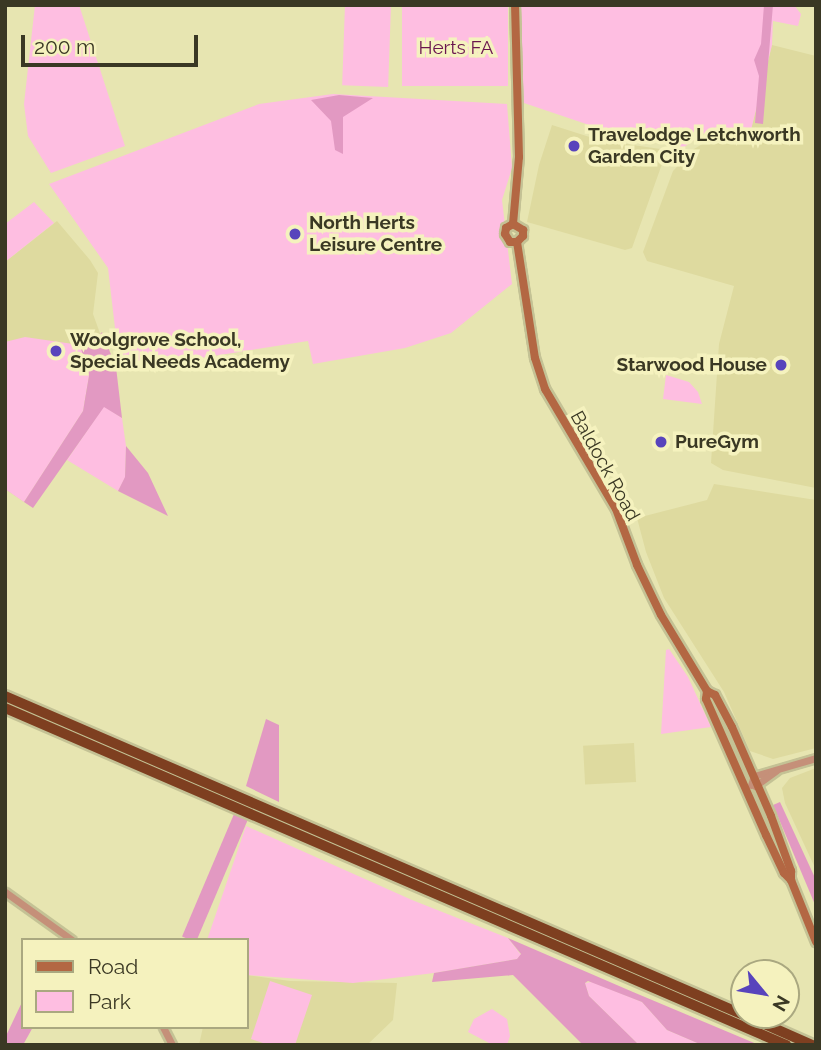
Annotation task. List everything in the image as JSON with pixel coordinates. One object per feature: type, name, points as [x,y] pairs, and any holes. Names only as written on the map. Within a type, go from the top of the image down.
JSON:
[{"type":"highway","points":[[5,696],[730,1009]]},
{"type":"highway","points":[[5,708],[786,1045]]},
{"type":"highway","points":[[776,1029],[812,1045]]},
{"type":"main road","name":"Baldock Road","points":[[514,5],[519,157],[513,224],[506,228],[505,234],[510,242],[517,242],[535,359],[545,388],[616,509],[649,592],[707,691],[715,695],[754,776],[752,786]]},
{"type":"main road","name":"Baldock Road","points":[[707,691],[706,699],[752,786],[784,873],[791,880],[816,942]]},
{"type":"street","points":[[754,776],[816,758]]},
{"type":"street","points":[[752,786],[776,771]]},
{"type":"street","points":[[5,892],[69,938]]},
{"type":"street","points":[[164,1029],[172,1045]]},
{"type":"shaded area","points":[[764,5],[773,5],[763,124],[755,123],[759,76],[754,60],[761,44]]},
{"type":"shaded area","points":[[772,45],[816,56],[816,488],[723,470],[711,463],[719,344],[734,286],[647,261],[643,252],[673,171],[694,149],[729,128],[751,129]]},
{"type":"shaded area","points":[[339,95],[373,98],[343,117],[343,154],[335,150],[331,121],[311,100]]},
{"type":"shaded area","points":[[552,125],[599,140],[667,150],[632,248],[625,250],[527,222],[539,165]]},
{"type":"shaded area","name":"Woolgrove School, Special Needs Academy","points":[[57,221],[98,273],[93,314],[110,361],[24,502],[5,489],[5,262]]},
{"type":"shaded area","points":[[102,332],[116,367],[122,418],[104,407],[33,508],[24,502],[83,411],[89,376],[80,345],[91,345]]},
{"type":"shaded area","points":[[126,446],[148,473],[168,516],[118,491],[125,477]]},
{"type":"shaded area","points":[[714,484],[816,500],[816,748],[773,759],[750,751],[724,692],[664,598],[646,552],[637,518],[707,500]]},
{"type":"shaded area","points":[[266,719],[279,725],[279,802],[246,786]]},
{"type":"shaded area","points":[[634,743],[636,782],[585,785],[583,746]]},
{"type":"shaded area","points":[[816,768],[816,870],[785,803],[782,788],[790,778]]},
{"type":"shaded area","points":[[780,802],[816,880],[816,907],[773,805]]},
{"type":"shaded area","points":[[234,814],[248,820],[198,938],[186,938],[182,936]]},
{"type":"shaded area","points":[[508,938],[759,1045],[702,1045],[667,1030],[642,1002],[588,981],[585,983],[589,996],[639,1045],[583,1045],[513,975],[432,982],[434,973],[517,959],[521,954]]},
{"type":"shaded area","points":[[248,975],[290,981],[397,983],[393,1020],[367,1045],[199,1045],[203,1029],[248,1029]]},
{"type":"shaded area","points":[[21,1004],[21,1029],[32,1029],[23,1045],[5,1045],[5,1038]]},
{"type":"green space","points":[[35,5],[79,5],[125,146],[51,173],[28,136],[24,104]]},
{"type":"green space","points":[[345,5],[391,5],[388,87],[342,85]]},
{"type":"green space","name":"Herts FA","points":[[402,5],[508,5],[508,86],[402,86]]},
{"type":"green space","points":[[515,5],[794,5],[801,14],[798,26],[773,21],[772,45],[751,130],[729,128],[702,134],[680,150],[669,138],[604,130],[521,102]]},
{"type":"green space","name":"North Herts Leisure Centre","points":[[333,94],[507,104],[512,168],[502,200],[512,284],[451,333],[405,348],[313,364],[308,341],[120,371],[108,268],[49,184],[259,104]]},
{"type":"green space","points":[[34,202],[54,223],[5,262],[5,224]]},
{"type":"green space","points":[[25,337],[80,345],[89,376],[83,411],[24,502],[5,489],[5,342]]},
{"type":"green space","points":[[666,375],[689,382],[698,392],[702,404],[663,399]]},
{"type":"green space","points":[[104,406],[122,418],[126,446],[125,478],[118,491],[67,460]]},
{"type":"green space","points":[[669,649],[688,677],[711,727],[661,734],[666,650]]},
{"type":"green space","points":[[246,826],[412,900],[508,938],[521,955],[517,959],[434,973],[353,983],[248,975],[248,938],[208,938]]},
{"type":"green space","points":[[270,981],[312,995],[295,1045],[269,1045],[251,1039]]},
{"type":"green space","points":[[592,982],[642,1002],[667,1030],[702,1045],[639,1045],[589,996],[585,983]]},
{"type":"green space","points":[[492,1009],[507,1019],[510,1036],[507,1045],[493,1045],[468,1032],[474,1019]]},
{"type":"place","name":"Travelodge Letchworth Garden City","points":[[574,146]]},
{"type":"place","name":"North Herts Leisure Centre","points":[[295,234]]},
{"type":"place","name":"Woolgrove School, Special Needs Academy","points":[[56,351]]},
{"type":"place","name":"Starwood House","points":[[781,365]]},
{"type":"place","name":"PureGym","points":[[661,442]]}]
